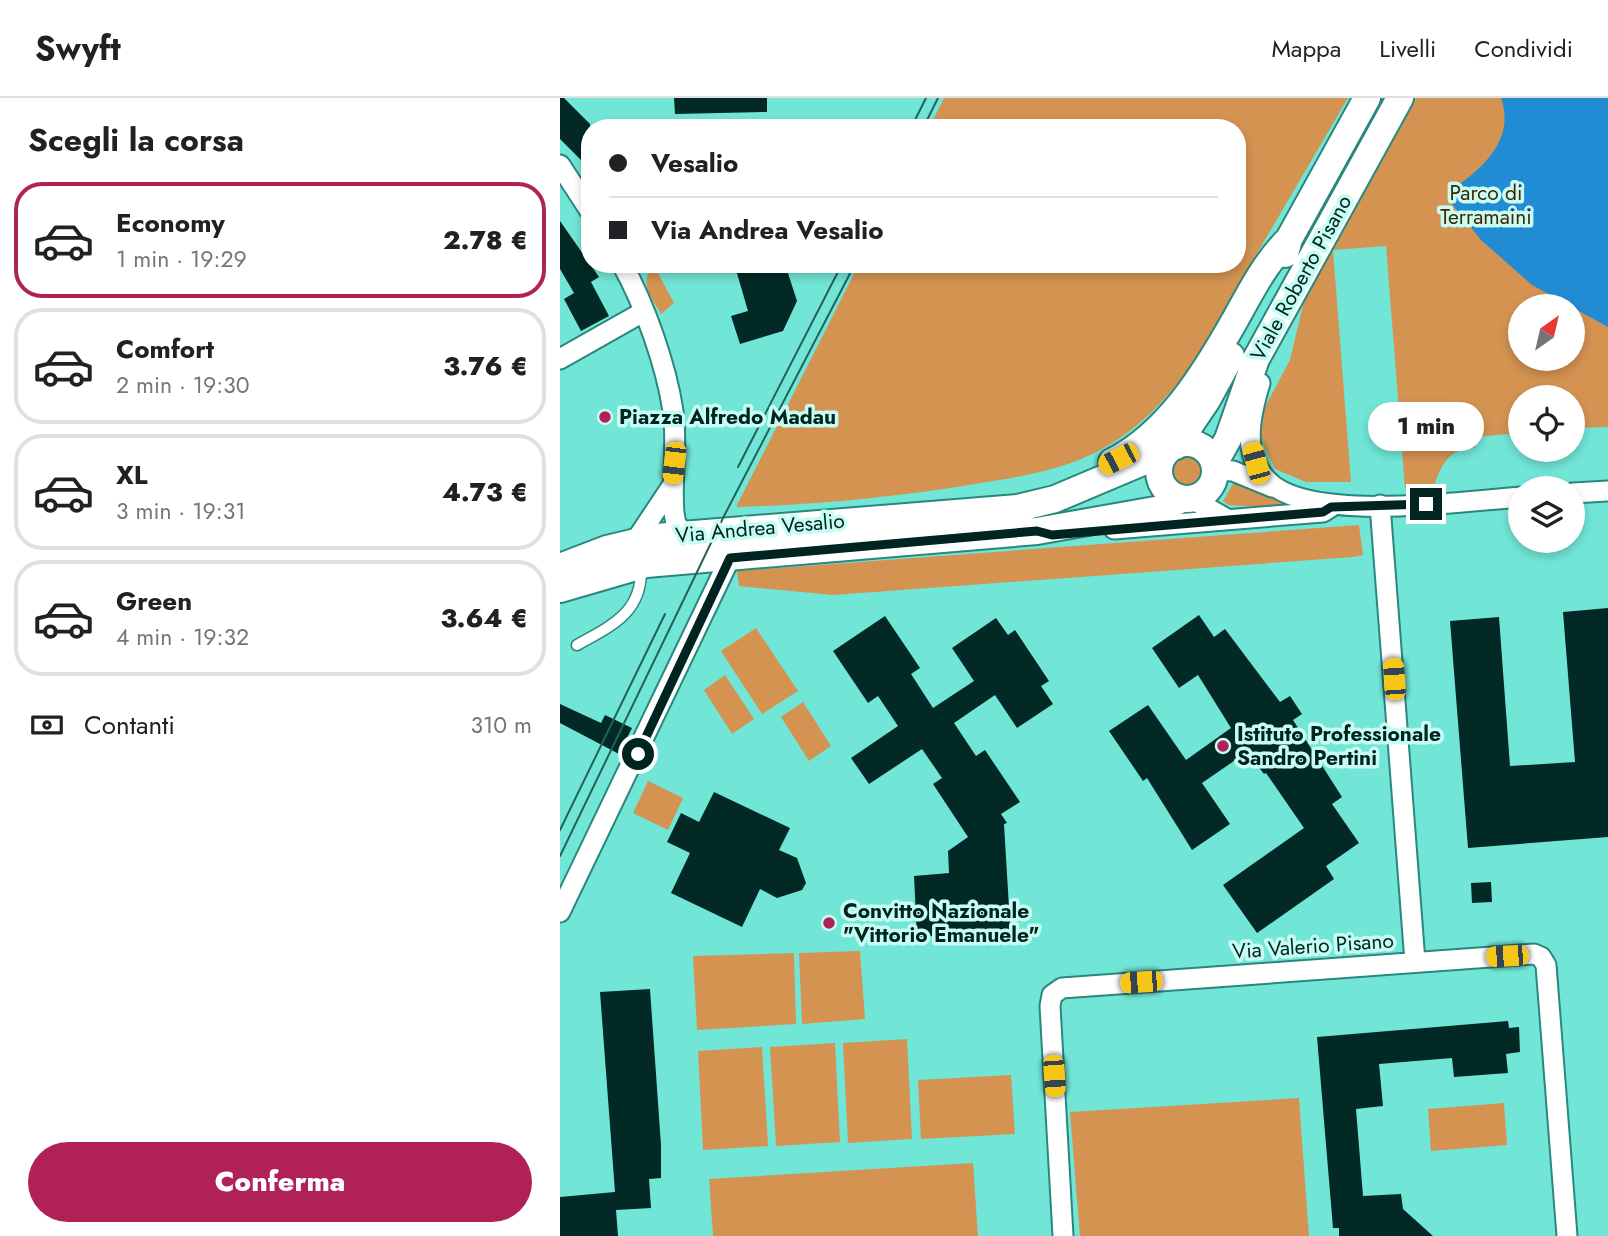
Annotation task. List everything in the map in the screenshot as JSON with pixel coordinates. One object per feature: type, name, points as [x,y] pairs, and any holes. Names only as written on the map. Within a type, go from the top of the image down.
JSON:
[{"type":"main road","name":"Viale Roberto Pisano","points":[[1169,451],[1208,400],[1282,263],[1289,239],[1367,98]]},
{"type":"main road","name":"Viale Roberto Pisano","points":[[1214,467],[1228,439],[1256,359],[1399,98]]},
{"type":"main road","name":"Viale Roberto Pisano","points":[[1178,406],[1224,340],[1270,258],[1289,239]]},
{"type":"main road","name":"Via Andrea Vesalio","points":[[964,510],[1090,473],[1118,459],[1154,432],[1178,406]]},
{"type":"main road","points":[[1193,444],[1202,448],[1214,467],[1210,486],[1187,499],[1167,491],[1162,484],[1159,466],[1169,451],[1193,444]]},
{"type":"main road","name":"Via Andrea Vesalio","points":[[560,589],[685,534],[964,510],[1018,508],[1055,499],[1169,451]]},
{"type":"main road","name":"Via Andrea Vesalio","points":[[560,567],[637,554],[730,558],[1037,531],[1161,509],[1187,499]]},
{"type":"street","points":[[560,165],[581,197]]},
{"type":"street","points":[[626,273],[660,357],[673,411],[674,463],[671,486],[676,524],[685,534]]},
{"type":"street","points":[[560,359],[643,312]]},
{"type":"street","points":[[1271,333],[1250,422],[1256,463],[1265,479],[1277,488]]},
{"type":"street","name":"Via Andrea Vesalio","points":[[1214,467],[1233,471],[1331,507],[1508,498]]},
{"type":"street","points":[[637,554],[671,486]]},
{"type":"street","points":[[1585,492],[1608,491]]},
{"type":"street","points":[[1187,499],[1227,519]]},
{"type":"street","points":[[1380,505],[1415,961]]},
{"type":"street","name":"Via Andrea Vesalio","points":[[1037,531],[1052,535],[1323,512],[1331,507]]},
{"type":"street","points":[[560,912],[730,558]]},
{"type":"street","name":"Via Valerio Pisano","points":[[1063,1236],[1052,995],[1062,988],[1534,954],[1541,957],[1546,965],[1567,1236]]},
{"type":"lane","points":[[577,645],[612,626],[633,606],[642,587],[637,554]]},
{"type":"green space","points":[[944,98],[1348,98],[1246,272],[1246,119],[934,119]]},
{"type":"green space","name":"Parco di Terramaini","points":[[1416,98],[1608,98],[1608,427],[1585,428],[1585,385],[1508,385],[1508,434],[1474,437],[1475,448],[1458,451],[1447,459],[1434,486],[1405,488],[1386,246],[1333,250]]},
{"type":"green space","points":[[1333,250],[1351,482],[1306,482],[1275,469],[1260,436],[1265,407],[1290,360],[1307,288]]},
{"type":"green space","points":[[658,273],[674,303],[661,314],[647,286],[648,275]]},
{"type":"green space","points":[[854,273],[1246,273],[1194,361],[1172,390],[1148,416],[1120,438],[1075,462],[1004,479],[916,493],[856,500],[736,507]]},
{"type":"green space","points":[[1187,445],[1206,453],[1214,472],[1206,491],[1187,499],[1168,491],[1160,472],[1168,453]]},
{"type":"green space","points":[[1234,482],[1306,510],[1229,505],[1223,501]]},
{"type":"green space","points":[[1359,525],[1363,555],[1353,557],[833,595],[739,586],[737,571]]},
{"type":"green space","points":[[756,628],[798,691],[762,714],[721,651]]},
{"type":"green space","points":[[725,675],[754,719],[732,734],[704,690]]},
{"type":"green space","points":[[803,702],[831,746],[809,761],[781,717]]},
{"type":"green space","points":[[648,781],[683,798],[668,830],[633,813]]},
{"type":"green space","points":[[860,951],[865,1019],[802,1024],[799,953]]},
{"type":"green space","points":[[794,953],[796,1024],[697,1030],[693,956]]},
{"type":"green space","points":[[907,1039],[912,1139],[848,1143],[843,1043]]},
{"type":"green space","points":[[835,1043],[840,1142],[776,1146],[770,1047]]},
{"type":"green space","points":[[762,1047],[768,1146],[703,1150],[698,1051]]},
{"type":"green space","points":[[1011,1075],[1015,1134],[921,1139],[918,1080]]},
{"type":"green space","points":[[1299,1098],[1309,1236],[1080,1236],[1070,1112]]},
{"type":"green space","points":[[1504,1103],[1507,1145],[1431,1151],[1428,1109]]},
{"type":"green space","points":[[973,1163],[978,1236],[713,1236],[709,1179]]},
{"type":"water","points":[[1501,98],[1608,98],[1608,327],[1586,315],[1586,294],[1548,294],[1532,285],[1481,240],[1452,204],[1451,190],[1484,163],[1500,140],[1504,113]]},
{"type":"building","points":[[560,98],[564,98],[585,119],[581,119],[581,160],[560,139]]},
{"type":"building","points":[[674,98],[767,98],[767,112],[675,114]]},
{"type":"building","points":[[560,221],[581,251],[581,273],[596,273],[599,277],[591,282],[609,316],[581,331],[564,299],[574,293],[560,269]]},
{"type":"building","points":[[737,273],[788,273],[797,301],[783,331],[740,344],[731,316],[748,311]]},
{"type":"building","points":[[1608,608],[1608,837],[1468,848],[1450,621],[1499,617],[1510,766],[1575,762],[1563,612]]},
{"type":"building","points":[[1199,615],[1214,637],[1225,629],[1280,702],[1290,696],[1302,714],[1293,720],[1342,797],[1332,804],[1359,843],[1326,866],[1334,879],[1257,933],[1223,885],[1304,828],[1266,773],[1264,774],[1247,752],[1202,783],[1230,824],[1192,850],[1147,778],[1143,781],[1109,731],[1148,705],[1186,760],[1231,728],[1198,675],[1179,688],[1152,648]]},
{"type":"building","points":[[885,616],[920,668],[911,674],[933,708],[974,681],[952,648],[996,618],[1008,635],[1015,630],[1049,681],[1041,686],[1053,704],[1017,728],[995,695],[954,723],[976,756],[985,750],[1020,802],[1001,814],[1007,823],[1004,824],[1011,941],[980,942],[979,933],[917,937],[914,876],[949,873],[948,851],[968,837],[933,784],[942,778],[922,749],[869,784],[851,758],[898,726],[878,696],[868,703],[833,651]]},
{"type":"building","points":[[560,704],[601,723],[605,715],[632,728],[619,754],[560,723]]},
{"type":"building","points":[[714,792],[790,828],[779,850],[797,858],[806,883],[802,890],[777,898],[760,889],[742,927],[671,893],[690,853],[667,842],[681,813],[699,822]]},
{"type":"building","points":[[1491,882],[1492,902],[1472,903],[1471,883]]},
{"type":"building","points":[[650,989],[661,1145],[661,1178],[649,1179],[651,1208],[616,1210],[618,1236],[560,1236],[560,1197],[615,1192],[600,992]]},
{"type":"building","points":[[1508,1021],[1509,1028],[1519,1027],[1520,1052],[1506,1054],[1508,1073],[1454,1077],[1452,1058],[1379,1064],[1383,1106],[1356,1109],[1363,1196],[1401,1194],[1403,1209],[1433,1236],[1339,1236],[1339,1228],[1333,1228],[1317,1037]]},
{"type":"tram line","points":[[916,119],[926,98]]},
{"type":"tram line","points":[[928,119],[938,98]]},
{"type":"tram line","points":[[738,467],[837,273]]},
{"type":"tram line","points":[[560,856],[724,516],[850,273]]},
{"type":"tram line","points":[[560,830],[665,614]]},
{"type":"place","name":"Piazza Alfredo Madau","points":[[605,417]]},
{"type":"place","name":"Istituto Professionale Sandro Pertini","points":[[1223,746]]},
{"type":"place","name":"Convitto Nazionale \"Vittorio Emanuele\"","points":[[829,923]]},
{"type":"route","points":[[638,754],[730,558],[1037,531],[1052,535],[1323,512],[1331,507],[1426,504]]}]
